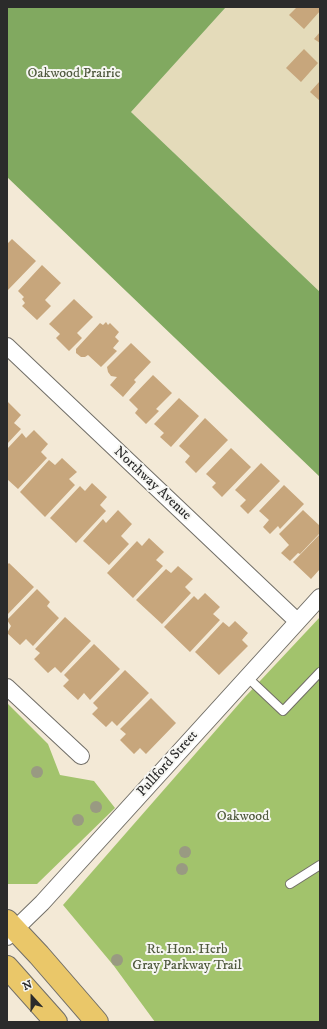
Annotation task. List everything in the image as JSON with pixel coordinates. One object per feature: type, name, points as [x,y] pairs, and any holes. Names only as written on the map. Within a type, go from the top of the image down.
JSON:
[{"type":"main road","points":[[10,929],[97,1022]]},
{"type":"main road","points":[[7,966],[56,1022]]},
{"type":"street","name":"Northway Avenue","points":[[7,346],[297,621]]},
{"type":"street","name":"Pullford Street","points":[[10,929],[42,903],[320,597]]},
{"type":"street","points":[[7,687],[81,756]]},
{"type":"lane","points":[[247,677],[283,711],[320,672]]},
{"type":"lane","points":[[290,884],[320,865]]},
{"type":"shaded area","points":[[226,7],[320,7],[320,292],[131,112]]},
{"type":"green space","name":"Oakwood Prairie","points":[[7,7],[226,7],[131,112],[320,292],[320,477],[7,177]]},
{"type":"green space","points":[[320,617],[320,1022],[155,1022],[114,966],[63,905],[245,697]]},
{"type":"green space","points":[[7,703],[48,744],[60,775],[94,781],[115,808],[37,884],[7,884]]},
{"type":"building","points":[[297,7],[319,7],[320,11],[304,29],[289,15]]},
{"type":"building","points":[[320,32],[320,43],[314,39]]},
{"type":"building","points":[[304,49],[318,63],[301,82],[286,68]]},
{"type":"building","points":[[320,81],[320,101],[310,92]]},
{"type":"building","points":[[12,239],[36,261],[7,291],[7,244]]},
{"type":"building","points":[[42,265],[61,283],[45,300],[51,306],[37,320],[22,306],[25,303],[22,299],[24,297],[18,291]]},
{"type":"building","points":[[74,299],[93,317],[77,333],[82,338],[69,351],[56,338],[60,334],[49,324]]},
{"type":"building","points":[[106,322],[108,325],[110,323],[119,332],[115,337],[119,341],[113,348],[117,351],[101,367],[88,355],[81,357],[76,353],[76,349],[100,323],[103,325]]},
{"type":"building","points":[[131,343],[151,362],[134,380],[136,382],[123,397],[110,385],[117,377],[111,376],[107,367]]},
{"type":"building","points":[[153,375],[172,393],[156,409],[159,411],[146,424],[135,413],[138,409],[129,400]]},
{"type":"building","points":[[179,398],[199,416],[171,447],[160,437],[164,433],[154,424]]},
{"type":"building","points":[[7,401],[21,415],[14,423],[21,429],[7,444]]},
{"type":"building","points":[[205,418],[228,440],[196,473],[185,462],[190,456],[179,446]]},
{"type":"building","points":[[34,430],[48,444],[41,452],[47,458],[18,489],[7,479],[7,449],[22,433],[26,438]]},
{"type":"building","points":[[231,448],[251,467],[222,497],[212,487],[216,483],[206,474]]},
{"type":"building","points":[[62,458],[77,472],[69,479],[75,485],[45,517],[20,492],[49,460],[55,465]]},
{"type":"building","points":[[261,463],[280,481],[248,514],[240,506],[246,500],[235,490]]},
{"type":"building","points":[[92,483],[107,497],[100,505],[106,511],[76,543],[50,518],[80,486],[85,491]]},
{"type":"building","points":[[284,485],[304,504],[280,529],[278,526],[270,534],[263,527],[269,520],[259,511]]},
{"type":"building","points":[[118,510],[132,524],[121,536],[129,544],[109,565],[83,541],[103,519],[106,523]]},
{"type":"building","points":[[303,510],[320,526],[320,533],[300,554],[298,553],[290,561],[281,553],[289,545],[279,534]]},
{"type":"building","points":[[320,534],[320,569],[311,579],[293,562]]},
{"type":"building","points":[[149,538],[164,552],[156,560],[163,566],[133,598],[107,573],[137,541],[142,546]]},
{"type":"building","points":[[9,563],[34,587],[7,615],[7,565]]},
{"type":"building","points":[[178,566],[193,579],[185,587],[191,593],[162,624],[136,600],[166,569],[171,573]]},
{"type":"building","points":[[37,589],[50,602],[47,606],[59,618],[33,646],[26,639],[20,645],[7,633],[11,626],[7,620]]},
{"type":"building","points":[[205,593],[220,607],[213,614],[220,620],[190,652],[164,627],[194,596],[198,600]]},
{"type":"building","points":[[65,617],[91,641],[61,673],[55,667],[48,673],[34,659],[40,653],[35,649]]},
{"type":"building","points":[[235,621],[248,633],[242,640],[248,646],[219,675],[195,652],[223,622],[229,627]]},
{"type":"building","points":[[94,644],[120,669],[90,700],[84,693],[78,700],[63,686],[69,680],[64,675]]},
{"type":"building","points":[[125,670],[149,693],[117,726],[112,721],[106,727],[92,714],[98,708],[93,703]]},
{"type":"building","points":[[151,698],[176,723],[146,754],[140,748],[134,754],[120,740],[126,734],[120,729]]},
{"type":"park label","name":"Oakwood","points":[[243,817]]},
{"type":"park label","name":"Rt. Hon. Herb Gray Parkway Trail","points":[[187,958]]}]
